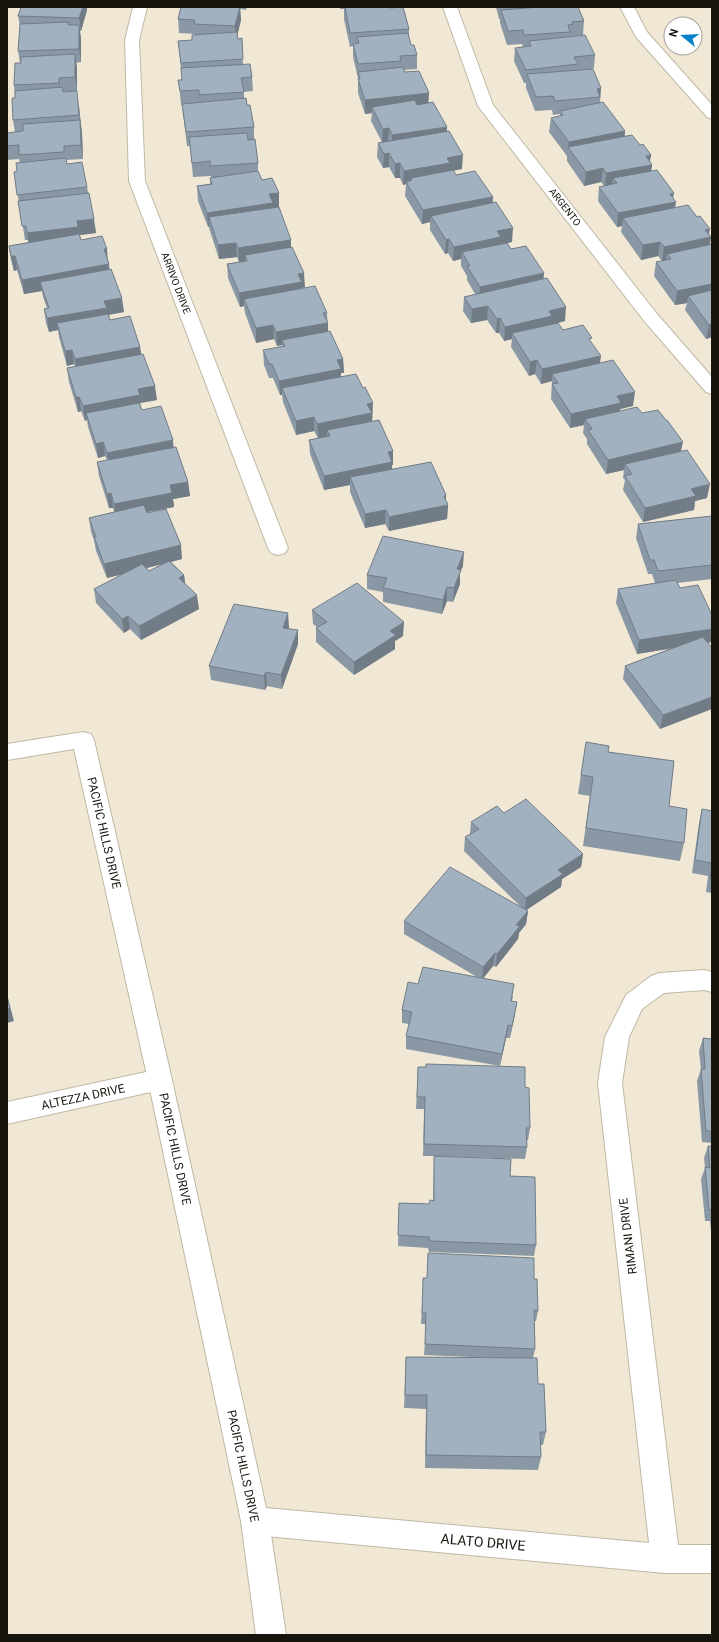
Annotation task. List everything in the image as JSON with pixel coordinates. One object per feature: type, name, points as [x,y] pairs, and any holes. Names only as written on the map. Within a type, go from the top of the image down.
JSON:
[{"type":"street","name":"ARRIVO DRIVE","points":[[140,7],[132,40],[137,181],[278,548]]},
{"type":"street","name":"ARGENTO","points":[[450,7],[486,106],[651,318],[712,388]]},
{"type":"street","points":[[627,7],[642,34],[712,114]]},
{"type":"street","name":"PACIFIC HILLS DRIVE","points":[[7,752],[83,740],[160,1080],[255,1521],[271,1635]]},
{"type":"street","name":"RIMANI DRIVE","points":[[665,1559],[610,1083],[616,1037],[634,1002],[659,983],[704,980],[712,982]]},
{"type":"street","name":"ALTEZZA DRIVE","points":[[7,1113],[160,1080]]},
{"type":"street","name":"ALATO DRIVE","points":[[255,1521],[665,1559],[712,1559]]},
{"type":"building","points":[[21,7],[83,7],[79,18],[18,16]]},
{"type":"building","points":[[181,7],[240,7],[235,26],[194,24],[195,20],[178,19]]},
{"type":"building","points":[[345,7],[403,7],[409,29],[350,33]]},
{"type":"building","points":[[540,7],[578,7],[584,21],[572,22],[573,24],[568,25],[570,32],[524,35],[523,30],[508,31],[501,10]]},
{"type":"building","points":[[68,22],[68,25],[79,25],[79,49],[18,51],[20,24]]},
{"type":"building","points":[[237,32],[238,39],[242,38],[243,59],[181,63],[178,41],[192,40],[192,35]]},
{"type":"building","points":[[408,33],[411,45],[414,45],[417,55],[400,56],[401,61],[358,64],[353,44],[359,43],[357,37]]},
{"type":"building","points":[[585,35],[595,55],[574,57],[578,64],[526,70],[515,48],[531,46],[529,41]]},
{"type":"building","points":[[75,54],[75,77],[59,78],[59,83],[14,85],[15,63],[21,63],[21,57]]},
{"type":"building","points":[[250,64],[252,77],[241,78],[244,92],[199,95],[199,90],[180,91],[178,80],[182,80],[181,68]]},
{"type":"building","points":[[403,67],[405,72],[419,71],[429,93],[365,100],[358,79],[360,79],[358,72]]},
{"type":"building","points":[[593,69],[601,88],[597,89],[600,97],[555,101],[553,96],[536,97],[527,74]]},
{"type":"building","points":[[62,87],[63,92],[77,91],[79,115],[13,120],[12,98],[15,98],[15,91]]},
{"type":"building","points":[[246,98],[247,105],[250,105],[254,127],[186,132],[182,104]]},
{"type":"building","points":[[415,100],[417,105],[433,102],[447,127],[392,135],[389,128],[383,129],[372,107]]},
{"type":"building","points":[[603,102],[625,131],[569,142],[551,118],[563,115],[560,111]]},
{"type":"building","points":[[80,120],[81,145],[64,146],[64,152],[19,155],[19,145],[7,146],[7,133],[23,131],[23,124]]},
{"type":"building","points":[[449,131],[463,155],[447,158],[450,163],[404,171],[400,163],[395,164],[389,153],[384,154],[378,143]]},
{"type":"building","points":[[247,133],[248,140],[255,139],[258,163],[210,166],[210,161],[192,163],[189,137]]},
{"type":"building","points":[[632,135],[640,145],[643,144],[651,155],[646,156],[652,165],[606,173],[603,168],[586,172],[568,147]]},
{"type":"building","points":[[66,158],[67,164],[82,162],[87,187],[17,195],[14,172],[17,171],[16,163]]},
{"type":"building","points":[[453,170],[456,175],[475,171],[493,197],[423,210],[406,182],[412,180],[411,178]]},
{"type":"building","points":[[657,170],[674,193],[670,194],[676,202],[618,213],[599,187],[617,183],[613,178]]},
{"type":"building","points":[[258,171],[262,180],[272,178],[279,193],[269,194],[273,203],[207,213],[197,186],[212,184],[210,178]]},
{"type":"building","points":[[89,193],[94,219],[77,221],[78,227],[27,233],[26,226],[22,226],[18,201]]},
{"type":"building","points":[[496,202],[513,228],[497,231],[501,237],[454,247],[449,239],[446,240],[431,216]]},
{"type":"building","points":[[688,205],[697,217],[700,216],[710,229],[705,230],[711,237],[664,247],[660,242],[643,245],[623,218]]},
{"type":"building","points":[[279,207],[291,240],[238,248],[236,243],[218,245],[209,217]]},
{"type":"building","points":[[79,234],[81,240],[102,236],[107,249],[104,249],[109,264],[22,280],[15,256],[11,256],[9,246]]},
{"type":"building","points":[[507,243],[511,249],[526,246],[544,273],[480,287],[467,266],[470,266],[462,252]]},
{"type":"building","points":[[712,244],[712,284],[677,291],[656,262],[671,259],[667,254]]},
{"type":"building","points":[[292,247],[304,273],[298,274],[302,282],[239,293],[227,264],[247,261],[245,255]]},
{"type":"building","points":[[111,269],[122,298],[104,301],[107,308],[47,318],[44,309],[49,308],[40,282]]},
{"type":"building","points":[[547,278],[566,307],[549,311],[552,316],[505,327],[500,318],[497,319],[488,306],[472,309],[464,297]]},
{"type":"building","points":[[315,286],[327,313],[323,313],[328,323],[276,332],[273,325],[256,328],[244,299]]},
{"type":"building","points":[[712,290],[712,324],[709,325],[688,296]]},
{"type":"building","points":[[108,314],[110,320],[130,316],[140,347],[75,359],[72,350],[65,351],[57,323]]},
{"type":"building","points":[[558,323],[563,330],[583,325],[592,338],[589,339],[601,356],[542,369],[537,360],[530,362],[512,333]]},
{"type":"building","points":[[330,331],[343,359],[337,360],[341,369],[279,381],[272,364],[269,364],[263,350],[285,346],[282,340]]},
{"type":"building","points":[[143,354],[155,386],[138,389],[140,395],[83,406],[79,397],[76,397],[67,368]]},
{"type":"building","points":[[613,360],[635,392],[617,396],[621,403],[571,414],[552,384],[558,383],[552,374]]},
{"type":"building","points":[[356,374],[373,403],[367,404],[372,413],[317,424],[314,417],[296,421],[282,388]]},
{"type":"building","points":[[139,403],[142,410],[161,406],[173,440],[107,453],[103,442],[96,444],[86,413]]},
{"type":"building","points":[[637,407],[642,413],[658,410],[683,442],[608,460],[588,430],[592,429],[585,419]]},
{"type":"building","points":[[379,420],[393,451],[388,452],[392,462],[324,476],[309,440],[330,436],[327,430]]},
{"type":"building","points":[[176,447],[188,482],[170,485],[172,493],[114,504],[111,493],[107,494],[97,462]]},
{"type":"building","points":[[687,450],[710,484],[691,489],[696,496],[645,508],[625,476],[632,474],[625,464]]},
{"type":"building","points":[[431,462],[446,495],[444,496],[448,505],[389,517],[386,510],[365,514],[350,477]]},
{"type":"building","points":[[144,505],[147,513],[166,509],[181,545],[104,564],[89,518]]},
{"type":"building","points":[[712,516],[712,565],[658,571],[654,560],[650,560],[638,524]]},
{"type":"building","points":[[383,536],[464,552],[457,569],[461,570],[454,588],[447,587],[443,600],[383,588],[387,578],[367,575]]},
{"type":"building","points":[[169,561],[184,575],[179,578],[197,595],[139,626],[128,616],[122,619],[94,589],[142,564],[149,571]]},
{"type":"building","points":[[676,580],[680,588],[698,585],[712,615],[712,629],[639,640],[618,589]]},
{"type":"building","points":[[357,583],[404,622],[390,631],[396,635],[354,662],[316,628],[327,622],[312,610]]},
{"type":"building","points":[[234,604],[288,613],[283,628],[298,630],[281,675],[266,672],[264,676],[209,666]]},
{"type":"building","points":[[703,637],[712,648],[712,697],[663,715],[625,666]]},
{"type":"building","points":[[586,742],[609,746],[608,752],[674,761],[669,806],[687,809],[684,843],[586,828],[593,777],[581,775]]},
{"type":"building","points":[[526,799],[583,854],[558,870],[563,874],[526,898],[465,837],[479,829],[471,822],[497,806],[504,813]]},
{"type":"building","points":[[702,809],[712,811],[712,863],[695,860]]},
{"type":"building","points":[[712,863],[712,879],[710,879]]},
{"type":"building","points":[[450,867],[528,911],[516,925],[520,926],[497,954],[495,953],[483,967],[404,921]]},
{"type":"building","points":[[423,967],[514,984],[511,1001],[517,1002],[512,1026],[508,1025],[502,1054],[406,1036],[412,1012],[402,1010],[408,982],[418,984]]},
{"type":"building","points":[[7,996],[10,1008],[7,1009]]},
{"type":"building","points":[[703,1038],[712,1039],[712,1131],[706,1131],[701,1069],[705,1069]]},
{"type":"building","points":[[426,1064],[525,1067],[525,1087],[529,1088],[530,1128],[526,1128],[527,1147],[424,1144],[425,1097],[417,1097],[418,1067],[426,1067]]},
{"type":"building","points":[[708,1146],[712,1146],[712,1210],[709,1210],[705,1167],[710,1168]]},
{"type":"building","points":[[434,1156],[511,1159],[510,1176],[535,1177],[536,1245],[430,1241],[429,1237],[398,1235],[399,1203],[429,1204],[430,1200],[434,1201]]},
{"type":"building","points":[[428,1253],[534,1258],[534,1279],[537,1279],[538,1311],[534,1310],[535,1349],[425,1344],[426,1313],[422,1313],[423,1278],[427,1278]]},
{"type":"building","points":[[406,1357],[537,1358],[538,1384],[544,1384],[546,1432],[540,1432],[541,1457],[426,1455],[427,1395],[405,1395]]}]
